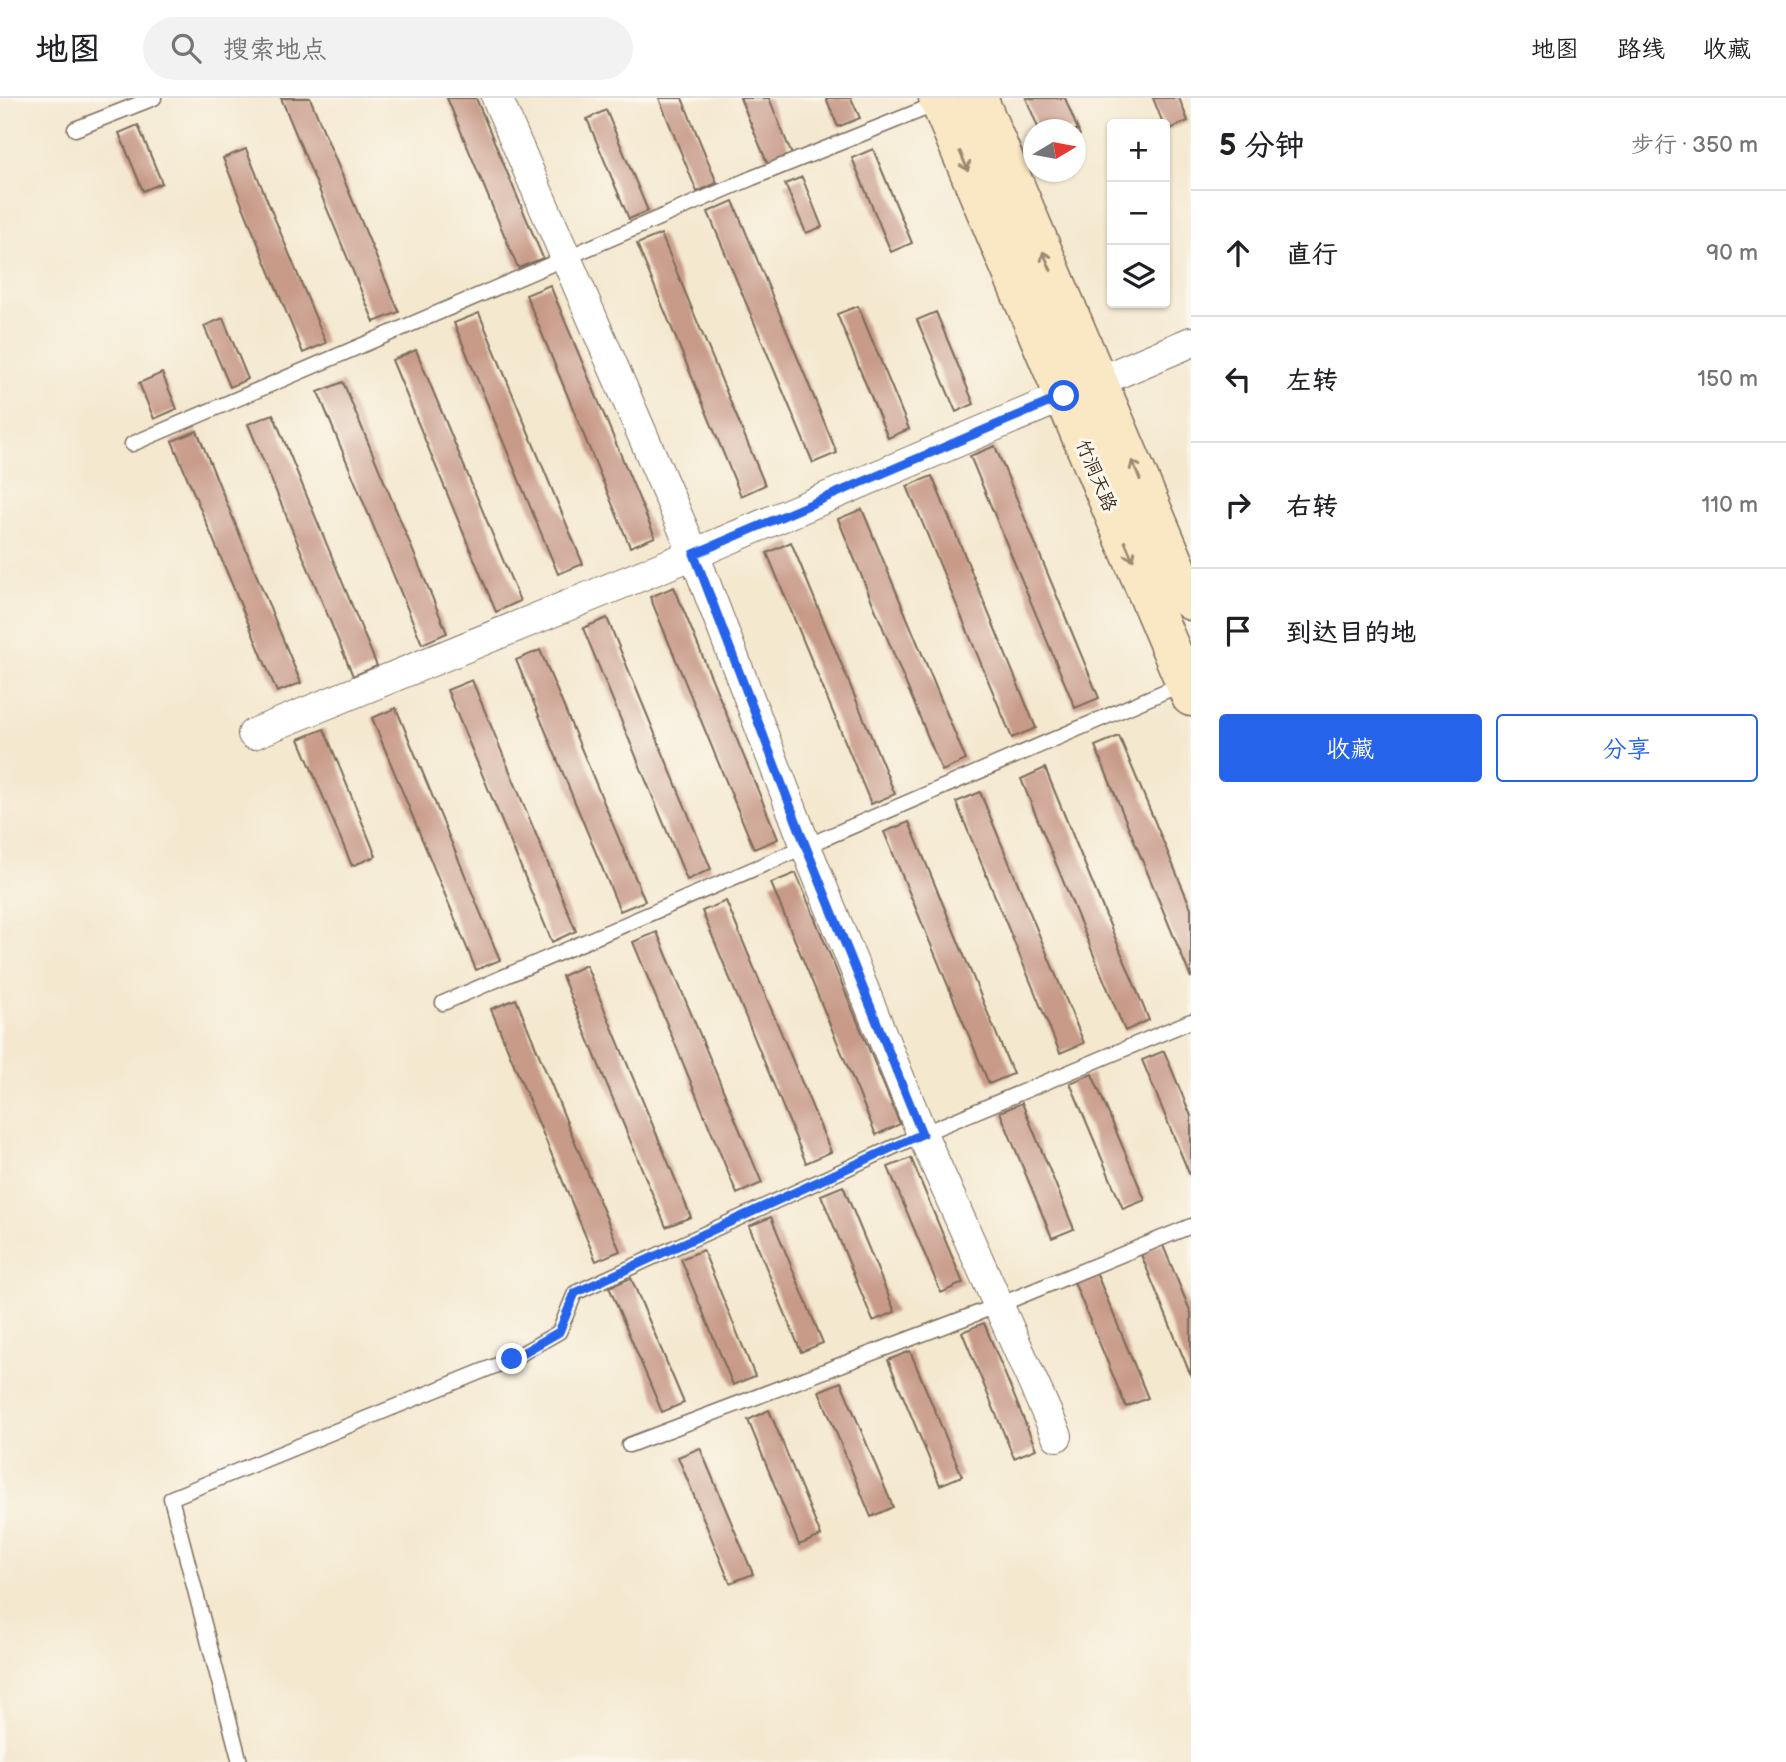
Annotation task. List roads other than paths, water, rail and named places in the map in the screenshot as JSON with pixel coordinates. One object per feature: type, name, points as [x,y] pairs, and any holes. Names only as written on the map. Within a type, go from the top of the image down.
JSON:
[{"type":"main road","name":"竹洞天路","points":[[978,98],[1191,601]]},
{"type":"main road","name":"竹洞天路","points":[[942,99],[1064,396],[1189,686]]},
{"type":"street","points":[[497,98],[694,554],[806,847],[922,1134],[1056,1436]]},
{"type":"street","points":[[253,734],[694,554],[1191,342]]},
{"type":"lane","points":[[75,129],[154,98]]},
{"type":"lane","points":[[132,444],[752,177],[942,99]]},
{"type":"lane","points":[[443,1003],[1189,686]]},
{"type":"lane","points":[[240,1762],[171,1498],[512,1359],[559,1332],[575,1293],[922,1134],[1191,1021]]},
{"type":"lane","points":[[629,1445],[999,1305],[1191,1226]]}]
